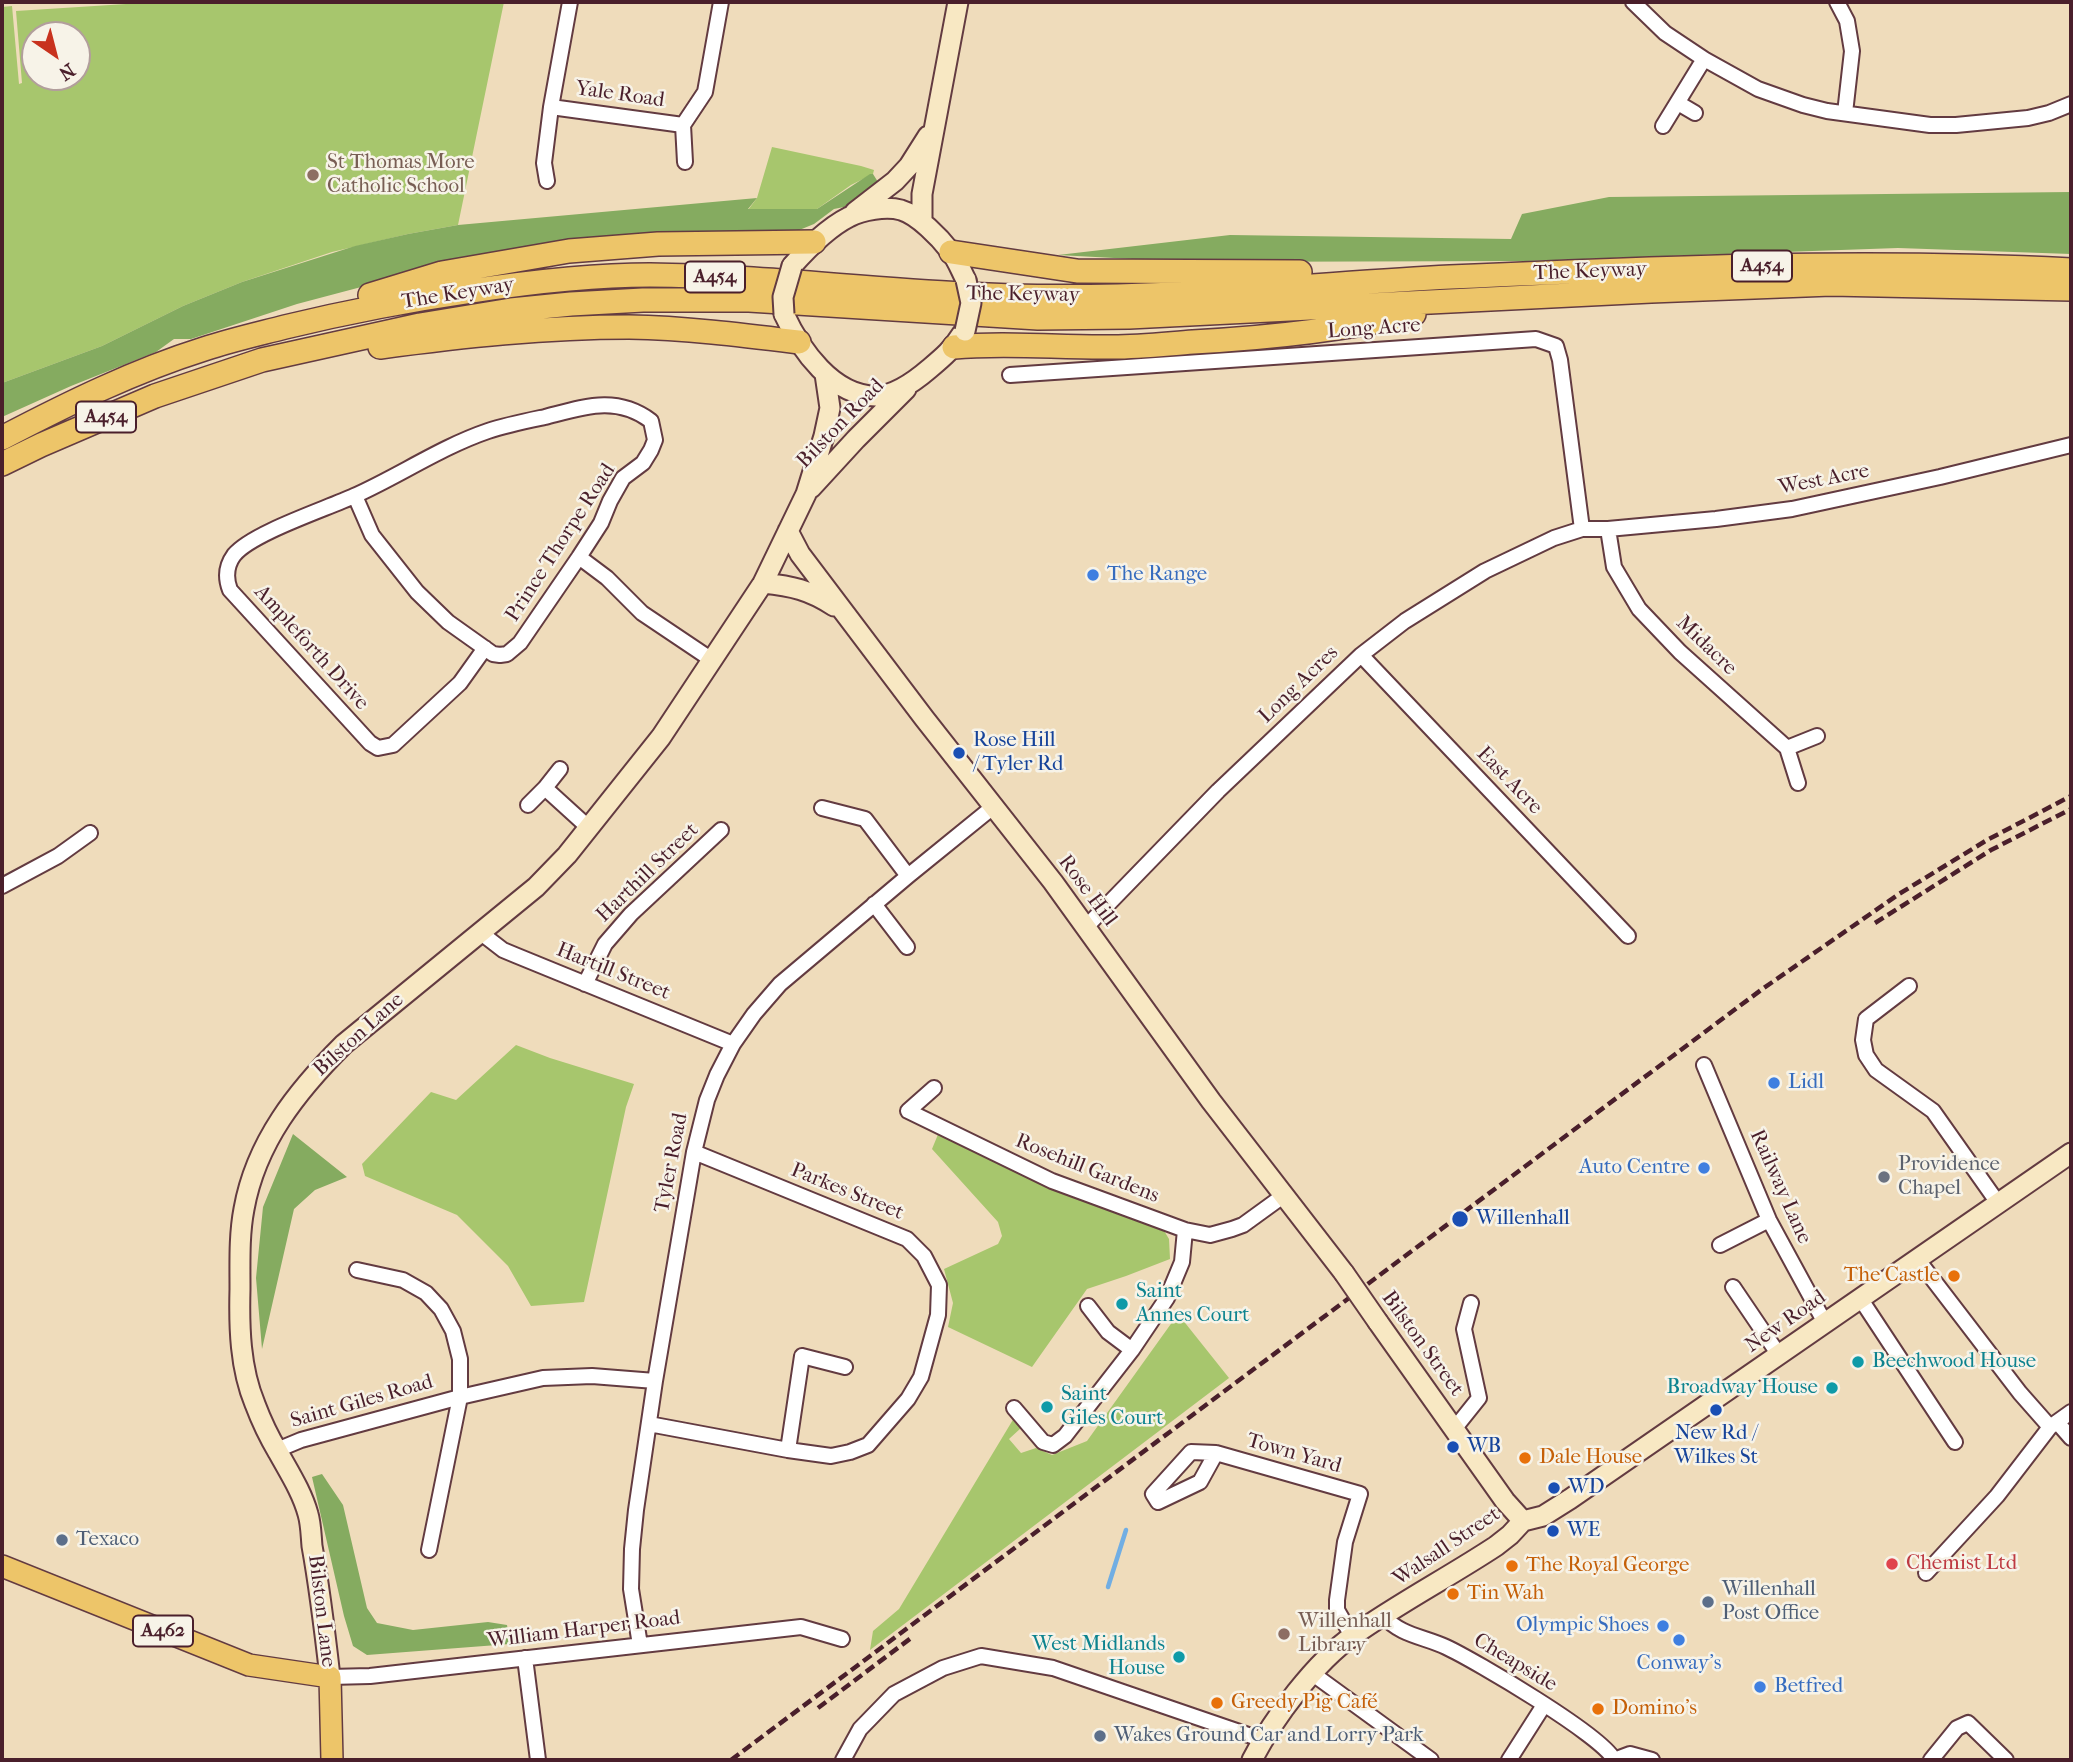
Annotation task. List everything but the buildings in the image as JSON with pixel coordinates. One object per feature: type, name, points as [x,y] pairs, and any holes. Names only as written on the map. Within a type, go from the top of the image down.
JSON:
[{"type":"highway","points":[[227,342],[442,273],[556,254],[658,244],[814,242]]},
{"type":"highway","points":[[951,252],[1077,271],[1335,272],[1454,277]]},
{"type":"highway","name":"The Keyway","points":[[2,438],[119,380],[227,342],[350,312],[429,297],[579,277],[722,277],[1043,298],[1177,294],[1454,277],[1831,264],[2009,266],[2071,270]]},
{"type":"highway","name":"The Keyway","points":[[2,464],[41,444],[155,396],[262,360],[376,334],[511,310],[571,304],[643,300],[750,300],[1038,318],[1129,317],[1831,284],[2071,289]]},
{"type":"highway","points":[[959,339],[1004,344],[1115,347],[1242,339],[1374,323],[1475,301]]},
{"type":"highway","points":[[214,376],[366,349],[492,333],[630,327],[719,331],[799,341]]},
{"type":"main road","points":[[922,222],[922,194],[958,2]]},
{"type":"main road","points":[[849,217],[868,211],[902,210],[922,222],[951,252],[965,280],[971,303],[959,339],[909,386],[878,396],[856,392],[825,374],[808,356],[799,341],[785,314],[783,297],[792,266],[814,242],[895,181],[909,166],[933,127]]},
{"type":"main road","name":"Bilston Road","points":[[763,583],[806,494],[824,436],[830,408],[825,374]]},
{"type":"main road","name":"Bilston Road","points":[[806,494],[909,386]]},
{"type":"main road","name":"Rose Hill","points":[[788,531],[800,554],[1086,927],[1283,1196]]},
{"type":"main road","name":"Rose Hill","points":[[763,583],[790,586],[812,593],[850,619]]},
{"type":"main road","name":"Bilston Lane","points":[[331,1760],[330,1677],[321,1591],[308,1514],[255,1404],[241,1343],[243,1222],[258,1161],[272,1130],[316,1071],[344,1044],[536,887],[567,855],[661,737],[763,583]]},
{"type":"main road","name":"New Road","points":[[1523,1521],[1543,1516],[1570,1499],[2071,1153]]},
{"type":"main road","name":"Bilston Street","points":[[1283,1196],[1344,1273],[1523,1521]]},
{"type":"main road","name":"Walsall Street","points":[[1252,1760],[1263,1740],[1313,1674],[1352,1636],[1496,1546],[1523,1521]]},
{"type":"main road","name":"A462","points":[[2,1566],[249,1665],[330,1677]]},
{"type":"street","name":"Yale Road","points":[[547,181],[544,163],[551,107],[570,2]]},
{"type":"street","name":"Yale Road","points":[[685,162],[683,125],[705,92],[721,2]]},
{"type":"street","points":[[1633,2],[1665,33],[1704,60],[1758,89],[1803,105],[1930,125],[1956,125],[2028,118],[2071,104]]},
{"type":"street","points":[[1837,2],[1847,20],[1852,51],[1845,113]]},
{"type":"street","points":[[1663,126],[1704,60]]},
{"type":"street","points":[[1678,103],[1695,113]]},
{"type":"street","name":"Yale Road","points":[[551,107],[683,125]]},
{"type":"street","name":"Long Acre","points":[[1010,375],[1536,339],[1556,346],[1560,360],[1581,529]]},
{"type":"street","name":"Prince Thorpe Road","points":[[355,496],[429,457],[488,431],[593,404],[637,410],[652,421],[655,440],[651,450],[643,463],[623,478],[601,523],[520,643],[513,651],[500,655],[485,648]]},
{"type":"street","name":"West Acre","points":[[1581,529],[1716,519],[1792,509],[2071,445]]},
{"type":"street","points":[[355,496],[372,535],[410,583],[448,622],[485,648]]},
{"type":"street","name":"Ampleforth Drive","points":[[355,496],[254,540],[235,554],[226,577],[230,590],[370,743],[378,748],[393,745],[460,683],[485,648]]},
{"type":"street","name":"Long Acres","points":[[1086,927],[1217,792],[1360,655],[1405,621],[1485,571],[1554,538],[1581,529]]},
{"type":"street","name":"Midacre","points":[[1608,529],[1614,567],[1639,609],[1680,652],[1787,748]]},
{"type":"street","points":[[579,557],[607,578],[642,614],[712,660]]},
{"type":"street","name":"East Acre","points":[[1360,655],[1628,936]]},
{"type":"street","points":[[1798,783],[1787,748],[1817,736]]},
{"type":"street","points":[[528,805],[560,769]]},
{"type":"street","points":[[545,788],[589,828]]},
{"type":"street","name":"Tyler Road","points":[[640,1645],[631,1589],[632,1549],[655,1381],[694,1152],[707,1100],[717,1075],[733,1044],[780,984],[993,807]]},
{"type":"street","points":[[822,808],[865,819],[908,876]]},
{"type":"street","name":"Harthill Street","points":[[585,984],[606,944],[631,914],[722,830]]},
{"type":"street","points":[[2,886],[58,856],[90,832]]},
{"type":"street","points":[[874,905],[907,947]]},
{"type":"street","name":"Hartill Street","points":[[481,933],[503,950],[733,1044]]},
{"type":"street","points":[[1909,986],[1866,1019],[1863,1040],[1866,1055],[1876,1070],[1933,1111],[1998,1203]]},
{"type":"street","name":"Railway Lane","points":[[1704,1065],[1769,1220],[1825,1323]]},
{"type":"street","name":"Rosehill Gardens","points":[[934,1088],[908,1111],[1052,1181],[1185,1230],[1210,1234],[1232,1229],[1243,1225],[1283,1196]]},
{"type":"street","name":"Parkes Street","points":[[649,1424],[831,1456],[850,1452],[868,1445],[908,1399],[921,1377],[938,1315],[939,1285],[925,1256],[907,1239],[694,1152]]},
{"type":"street","points":[[1720,1245],[1769,1220]]},
{"type":"street","points":[[1014,1408],[1036,1437],[1054,1445],[1065,1436],[1132,1350],[1167,1298],[1182,1262],[1185,1230]]},
{"type":"street","points":[[1918,1260],[2020,1393],[2071,1438]]},
{"type":"street","name":"Saint Giles Road","points":[[358,1270],[403,1280],[426,1293],[441,1308],[453,1331],[460,1359],[460,1396],[429,1550]]},
{"type":"street","points":[[1733,1287],[1779,1355]]},
{"type":"street","points":[[1860,1298],[1955,1442]]},
{"type":"street","points":[[1455,1428],[1479,1398],[1464,1329],[1471,1303]]},
{"type":"street","points":[[1088,1306],[1108,1332],[1132,1350]]},
{"type":"street","points":[[788,1450],[802,1356],[845,1367]]},
{"type":"street","name":"Saint Giles Road","points":[[277,1450],[301,1440],[512,1384],[560,1376],[655,1381]]},
{"type":"street","points":[[1926,1573],[1997,1496],[2054,1424],[2071,1412]]},
{"type":"street","name":"Town Yard","points":[[1216,1454],[1360,1494],[1345,1542],[1337,1600],[1337,1610],[1352,1636]]},
{"type":"street","name":"Cheapside","points":[[1384,1616],[1394,1627],[1466,1657],[1545,1705],[1608,1749],[1614,1760]]},
{"type":"street","name":"William Harper Road","points":[[330,1677],[370,1676],[801,1627],[842,1639]]},
{"type":"street","points":[[843,1760],[860,1729],[894,1694],[943,1668],[981,1656],[1053,1668],[1263,1740]]},
{"type":"street","points":[[526,1658],[538,1760]]},
{"type":"street","points":[[1313,1674],[1431,1760]]},
{"type":"street","points":[[1509,1760],[1545,1705]]},
{"type":"street","points":[[1931,1760],[1957,1728],[1968,1723],[2006,1760]]},
{"type":"street","points":[[1614,1760],[1630,1754],[1652,1760]]},
{"type":"green space","name":"St Thomas More Catholic School","points":[[126,2],[504,2],[458,225],[332,252],[242,282],[183,306],[102,346],[2,383],[2,7],[12,6],[21,91],[91,91],[91,21],[21,21],[21,71],[16,11]]},
{"type":"green space","points":[[772,147],[874,170],[873,174],[851,185],[817,209],[748,210],[757,198]]},
{"type":"green space","points":[[873,174],[878,182],[844,207],[834,209],[814,224],[792,233],[414,273],[297,304],[191,339],[174,339],[156,352],[2,417],[2,383],[102,346],[183,306],[242,282],[355,246],[458,225],[757,198],[748,209],[817,209]]},
{"type":"green space","points":[[2071,192],[2071,254],[1898,248],[1527,261],[1189,262],[1058,255],[1230,235],[1511,239],[1522,214],[1609,197]]},
{"type":"green space","points":[[516,1045],[634,1084],[626,1107],[584,1302],[531,1306],[508,1266],[457,1215],[365,1176],[362,1164],[431,1092],[456,1100]]},
{"type":"green space","points":[[939,1132],[1000,1165],[1163,1229],[1169,1239],[1170,1259],[1087,1289],[1032,1367],[948,1327],[953,1303],[944,1269],[998,1244],[1002,1236],[998,1222],[932,1149]]},
{"type":"green space","points":[[293,1134],[347,1177],[315,1190],[294,1209],[262,1349],[256,1278],[263,1207]]},
{"type":"green space","points":[[1178,1314],[1229,1378],[870,1650],[873,1631],[899,1609],[1014,1418],[1021,1428],[1009,1439],[1021,1453],[1036,1448],[1052,1455],[1087,1441]]},
{"type":"green space","points":[[322,1474],[343,1505],[367,1608],[377,1623],[413,1630],[488,1622],[507,1625],[510,1644],[367,1655],[353,1646],[312,1477]]},
{"type":"waterway","points":[[1108,1587],[1126,1530]]},
{"type":"railway","points":[[731,1760],[1761,990],[1899,894],[1987,840],[2071,796]]},
{"type":"railway","points":[[1875,923],[1991,850],[2071,809]]},
{"type":"railway","points":[[818,1708],[911,1638]]},
{"type":"place","name":"St Thomas More Catholic School","points":[[313,175]]},
{"type":"place","name":"The Range","points":[[1093,575]]},
{"type":"place","name":"Rose Hill / Tyler Rd","points":[[959,753]]},
{"type":"place","name":"Lidl","points":[[1774,1083]]},
{"type":"place","name":"Auto Centre","points":[[1704,1168]]},
{"type":"place","name":"Providence Chapel","points":[[1884,1177]]},
{"type":"place","name":"Willenhall","points":[[1460,1219]]},
{"type":"place","name":"The Castle","points":[[1954,1276]]},
{"type":"place","name":"Saint Annes Court","points":[[1122,1304]]},
{"type":"place","name":"Beechwood House","points":[[1858,1362]]},
{"type":"place","name":"Broadway House","points":[[1832,1388]]},
{"type":"place","name":"Saint Giles Court","points":[[1047,1407]]},
{"type":"place","name":"New Rd / Wilkes St","points":[[1716,1410]]},
{"type":"place","name":"WB","points":[[1453,1447]]},
{"type":"place","name":"Dale House","points":[[1525,1458]]},
{"type":"place","name":"WD","points":[[1554,1488]]},
{"type":"place","name":"WE","points":[[1553,1531]]},
{"type":"place","name":"Texaco","points":[[62,1540]]},
{"type":"place","name":"Chemist Ltd","points":[[1892,1564]]},
{"type":"place","name":"The Royal George","points":[[1512,1566]]},
{"type":"place","name":"Tin Wah","points":[[1453,1594]]},
{"type":"place","name":"Willenhall Post Office","points":[[1708,1602]]},
{"type":"place","name":"Olympic Shoes","points":[[1663,1626]]},
{"type":"place","name":"Willenhall Library","points":[[1284,1634]]},
{"type":"place","name":"Conway's","points":[[1679,1640]]},
{"type":"place","name":"West Midlands House","points":[[1179,1657]]},
{"type":"place","name":"Betfred","points":[[1760,1687]]},
{"type":"place","name":"Greedy Pig Café","points":[[1217,1703]]},
{"type":"place","name":"Domino's","points":[[1598,1709]]},
{"type":"place","name":"Wakes Ground Car and Lorry Park","points":[[1100,1736]]}]
